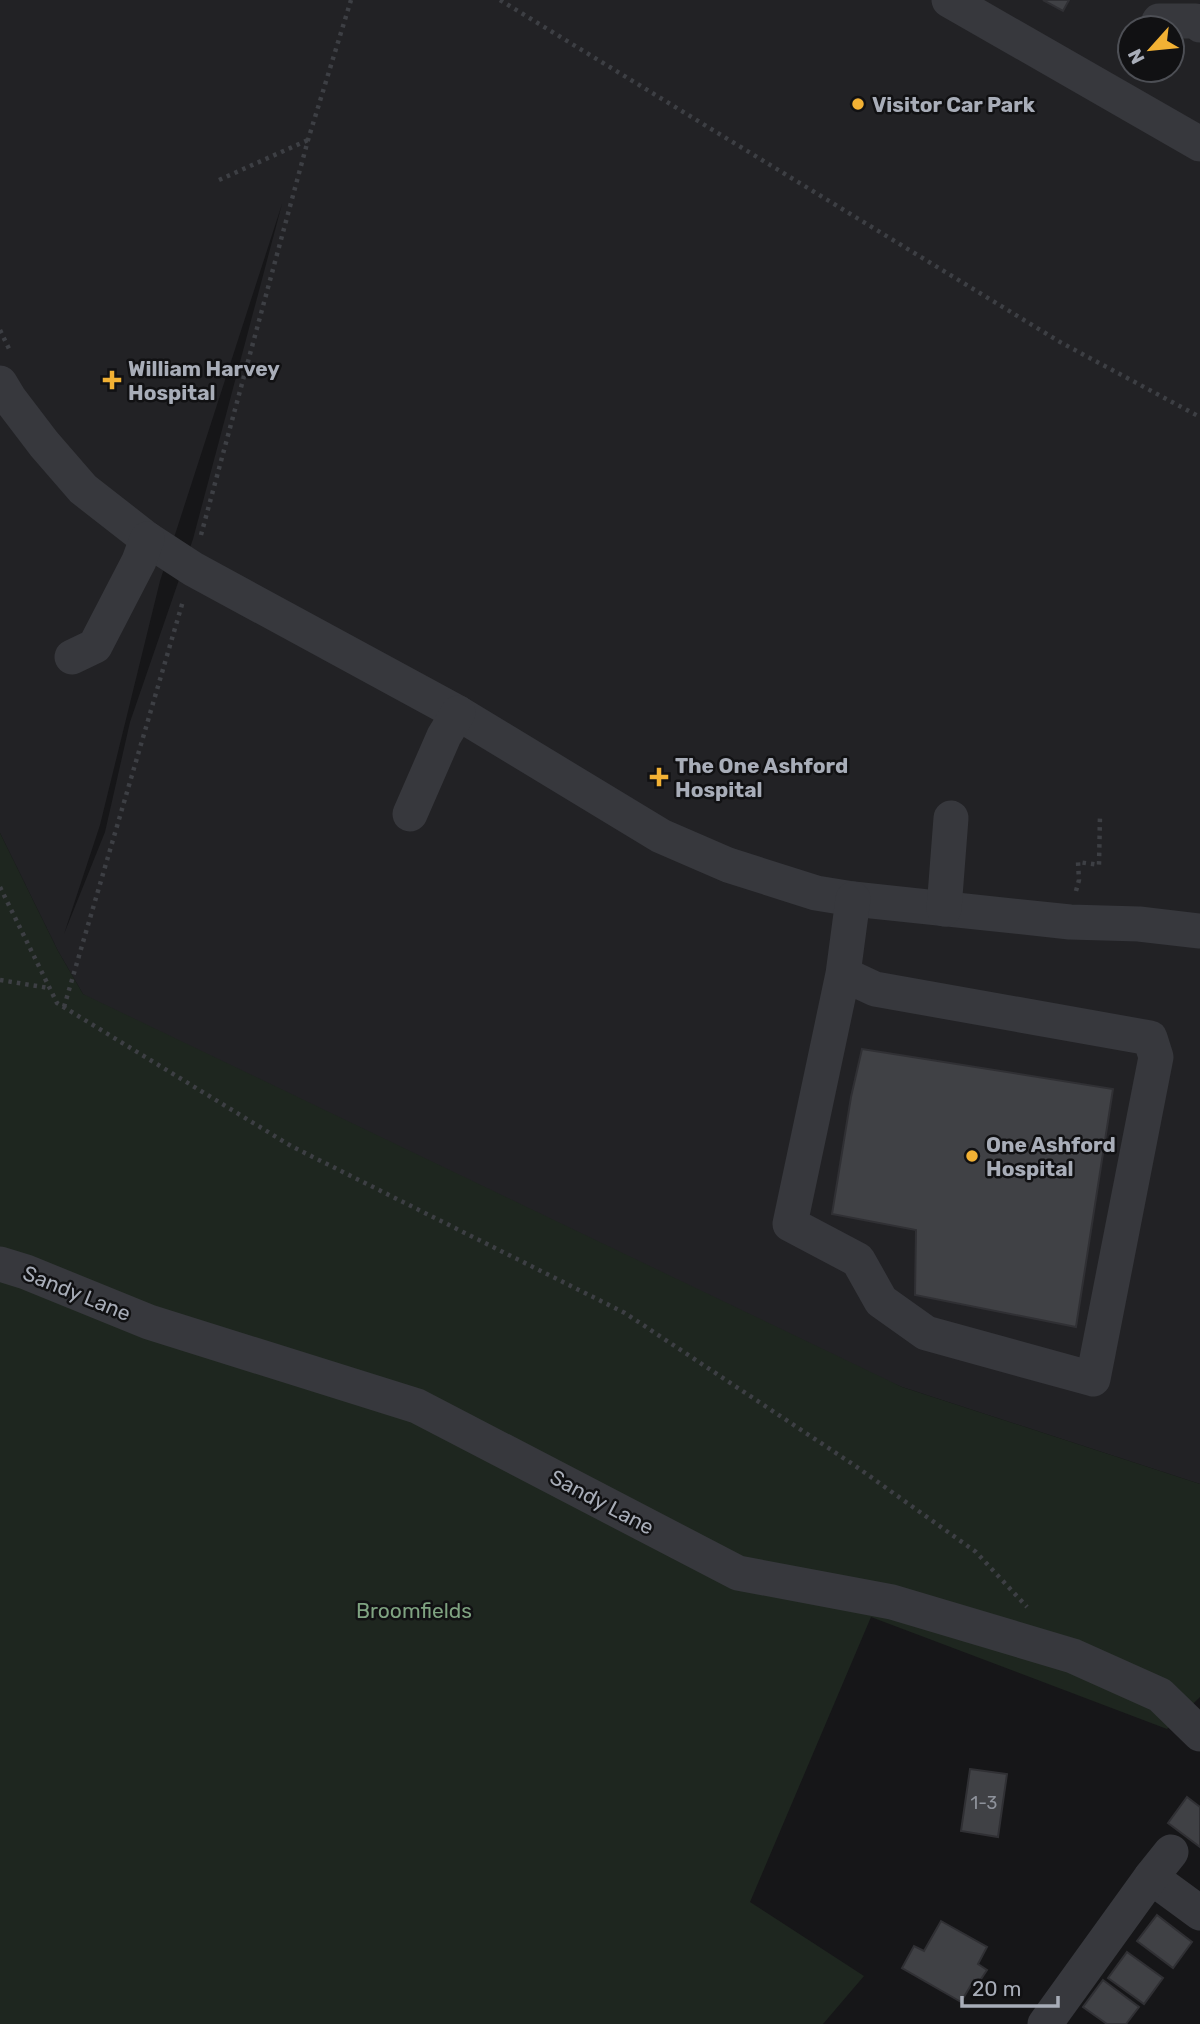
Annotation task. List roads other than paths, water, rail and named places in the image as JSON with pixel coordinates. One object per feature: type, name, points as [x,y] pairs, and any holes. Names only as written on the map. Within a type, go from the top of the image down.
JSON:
[{"type":"street","points":[[949,0],[1116,78]]},
{"type":"street","points":[[1126,84],[1200,144]]},
{"type":"street","points":[[0,383],[44,444],[83,489],[146,539],[193,569],[458,713],[661,836],[728,865],[816,893],[1070,922],[1139,924],[1200,930]]},
{"type":"street","points":[[72,657],[95,646],[139,561],[146,539]]},
{"type":"street","points":[[410,814],[444,736],[458,713]]},
{"type":"street","points":[[944,909],[951,818]]},
{"type":"street","points":[[843,974],[875,989],[1150,1038],[1156,1057],[1093,1379],[926,1333],[881,1301],[858,1260],[790,1224],[843,974],[853,899]]},
{"type":"street","name":"Sandy Lane","points":[[0,1264],[149,1322],[417,1406],[737,1573],[892,1602],[1073,1656],[1160,1695],[1200,1734]]},
{"type":"street","points":[[1045,2024],[1161,1865],[1200,1913]]},
{"type":"place","name":"Visitor Car Park","points":[[858,104]]},
{"type":"place","name":"William Harvey Hospital","points":[[112,380]]},
{"type":"place","name":"The One Ashford Hospital","points":[[659,777]]},
{"type":"place","name":"One Ashford Hospital","points":[[972,1156]]},
{"type":"park label","name":"Broomfields","points":[[414,1610]]}]
